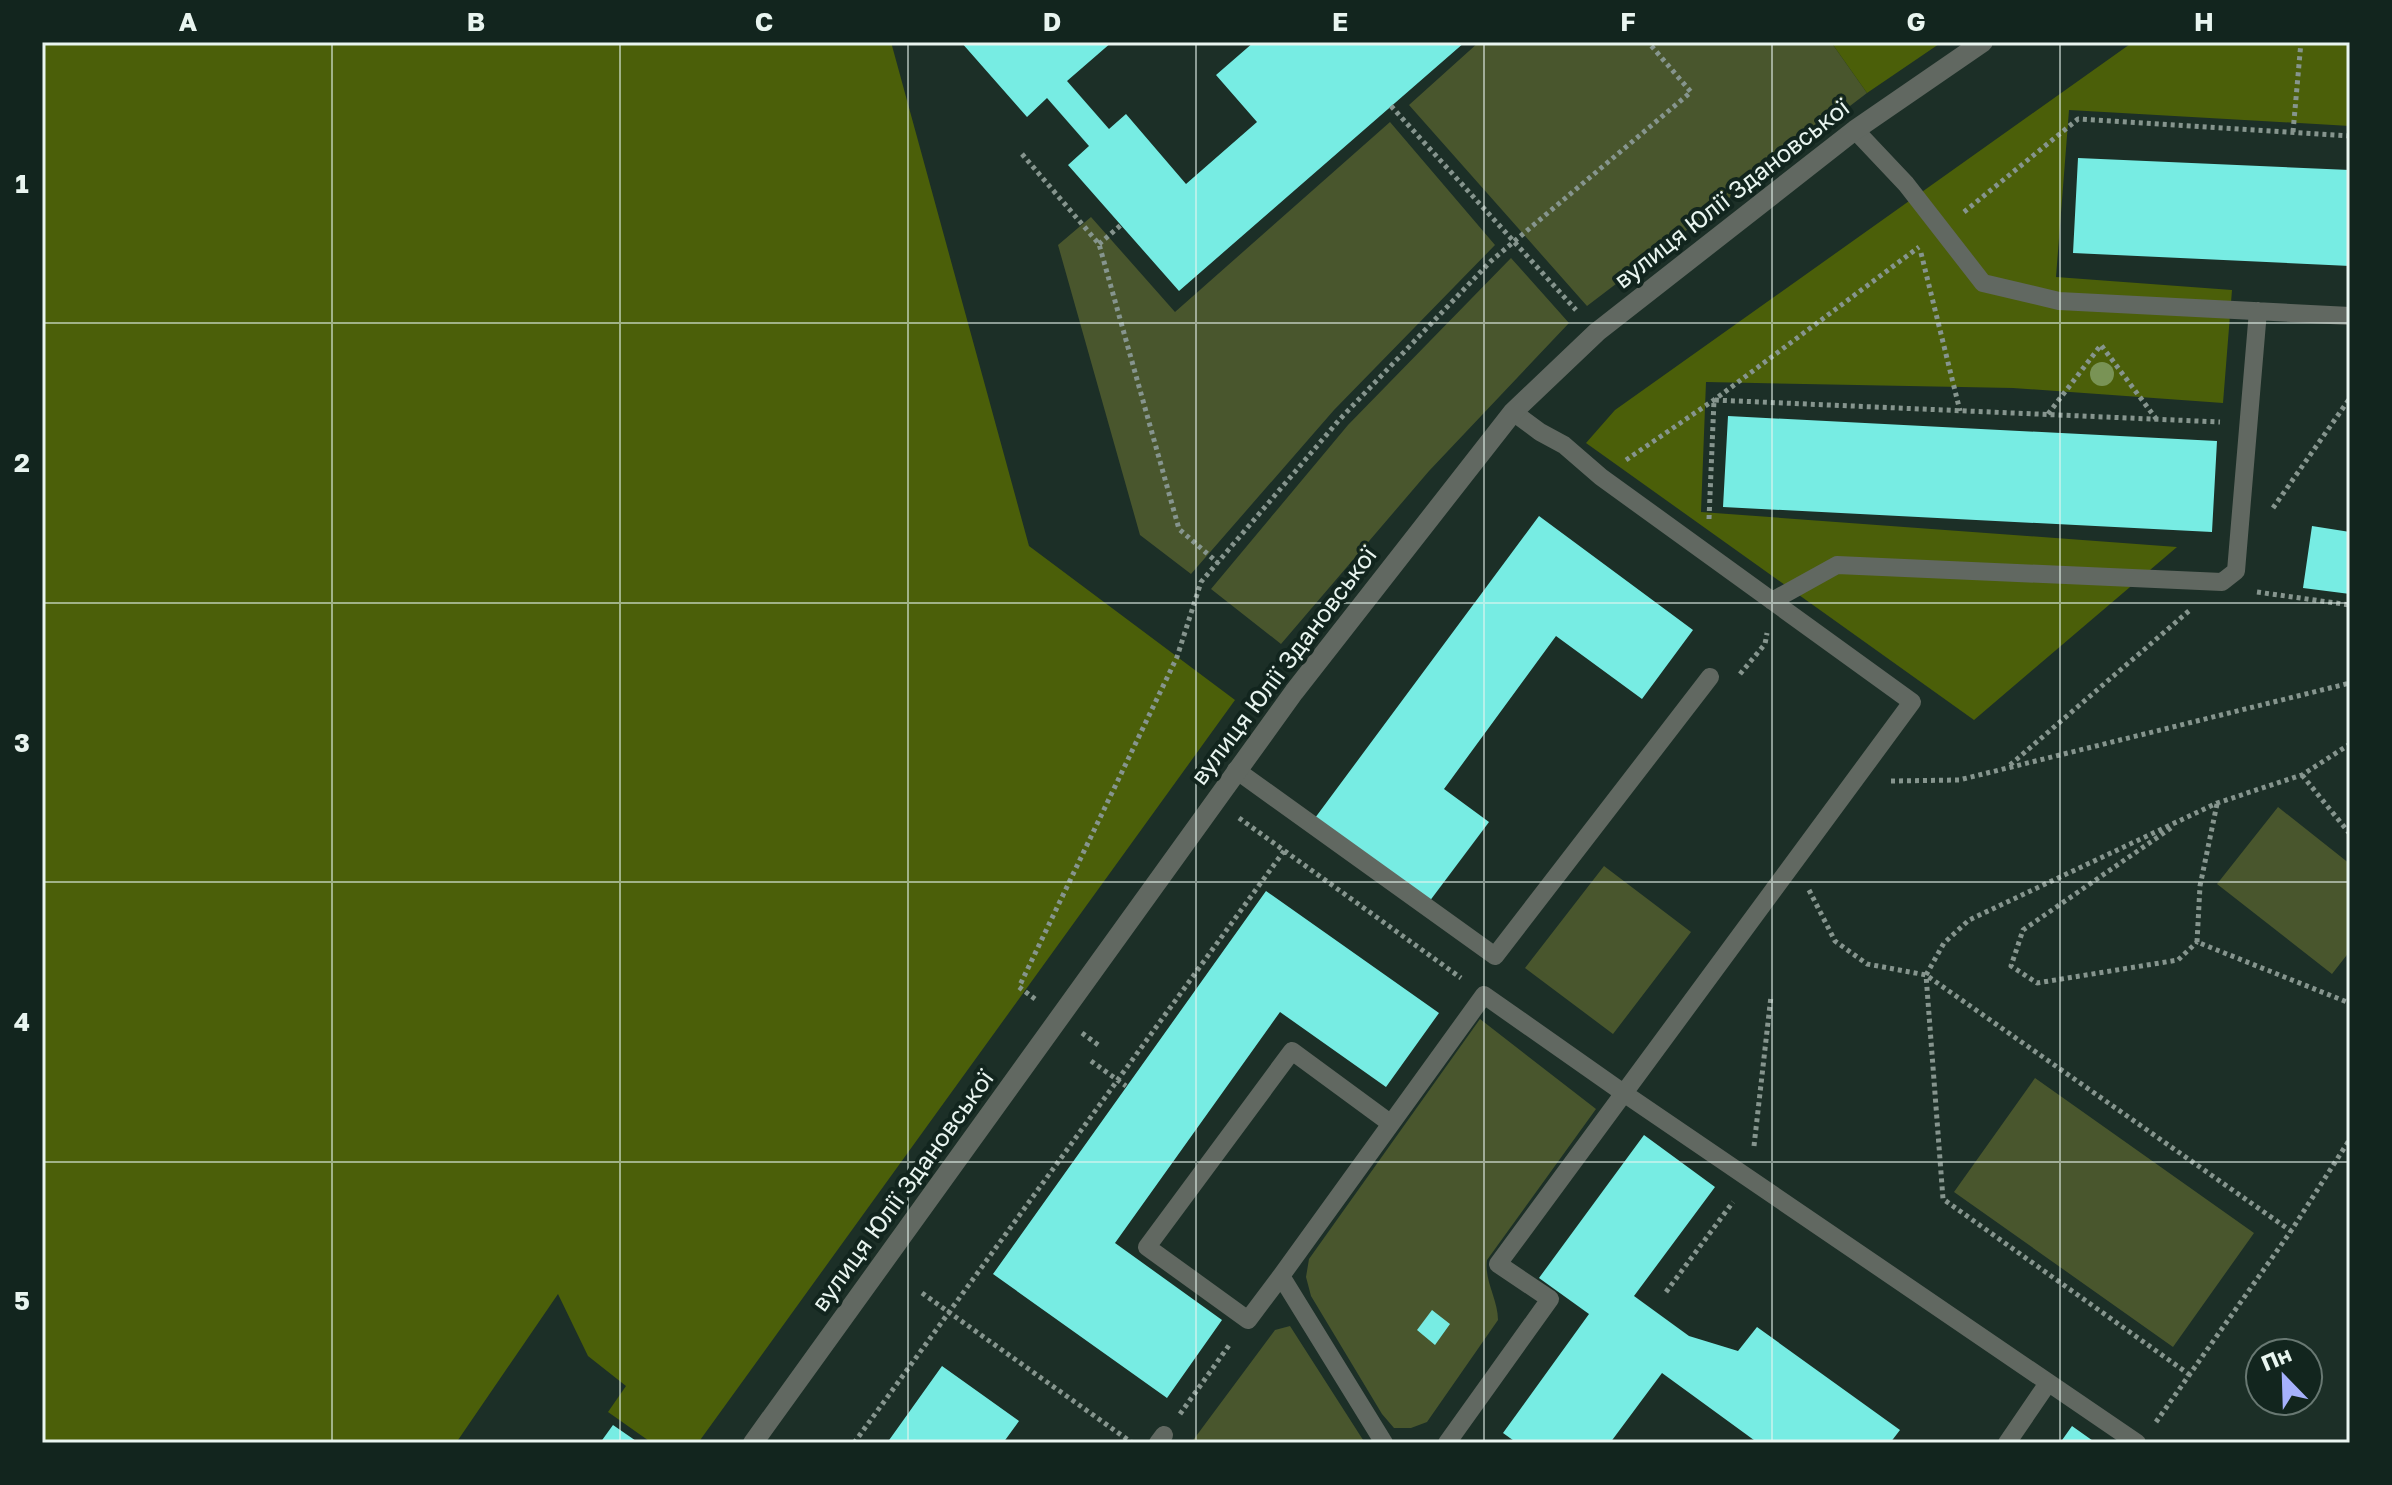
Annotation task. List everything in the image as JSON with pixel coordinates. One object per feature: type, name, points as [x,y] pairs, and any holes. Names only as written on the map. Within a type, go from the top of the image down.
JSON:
[{"type":"street","name":"вулиця Юлії Здановської","points":[[753,1443],[1236,770],[1513,412],[1597,332],[1855,130],[1983,42]]},
{"type":"lane","points":[[1855,130],[1906,184],[1983,283],[2059,301],[2350,316]]},
{"type":"lane","points":[[1772,601],[1837,565],[2229,576],[2249,423],[2258,311]]},
{"type":"lane","points":[[1447,1443],[1550,1299],[1498,1264],[1912,702],[1601,477],[1564,445],[1513,412]]},
{"type":"lane","points":[[1236,770],[1495,956],[1710,677]]},
{"type":"lane","points":[[1390,1123],[1292,1051],[1147,1247],[1248,1320],[1484,995],[2048,1383],[2143,1437]]},
{"type":"lane","points":[[1281,1276],[1384,1443]]},
{"type":"lane","points":[[2007,1443],[2048,1383]]},
{"type":"path","points":[[1019,987],[1177,657],[1201,582],[1340,419],[1491,261],[1691,92],[1648,42]]},
{"type":"path","points":[[2293,132],[2301,42]]},
{"type":"path","points":[[1391,106],[1597,332]]},
{"type":"path","points":[[1601,477],[1714,400],[1942,230],[2078,119],[2350,136]]},
{"type":"path","points":[[1022,154],[1099,244],[1179,529],[1218,563]]},
{"type":"path","points":[[1099,244],[1121,225]]},
{"type":"path","points":[[1917,234],[1960,411]]},
{"type":"path","points":[[2048,415],[2101,345],[2157,420]]},
{"type":"path","points":[[2272,509],[2350,398]]},
{"type":"path","points":[[1714,400],[2249,423]]},
{"type":"path","points":[[1708,554],[1714,400]]},
{"type":"path","points":[[2010,766],[2229,576],[2258,593],[2350,605]]},
{"type":"path","points":[[1710,677],[1741,674],[1765,644],[1772,601]]},
{"type":"path","points":[[1853,782],[1959,780],[2350,683]]},
{"type":"path","points":[[2190,1375],[1943,1199],[1926,975],[1944,943],[1969,920],[2217,803],[2302,775],[2350,744]]},
{"type":"path","points":[[2302,775],[2350,834]]},
{"type":"path","points":[[1214,801],[1484,995]]},
{"type":"path","points":[[2185,818],[2023,930],[2011,966],[2037,983],[2178,960],[2197,942],[2200,886],[2217,803]]},
{"type":"path","points":[[854,1443],[1284,851]]},
{"type":"path","points":[[1795,862],[1835,941],[1867,964],[1926,975],[2291,1231]]},
{"type":"path","points":[[2197,942],[2347,1002],[2350,998]]},
{"type":"path","points":[[1666,1292],[1750,1180],[1771,996]]},
{"type":"path","points":[[1091,1061],[1126,1086]]},
{"type":"path","points":[[2143,1437],[2291,1231],[2350,1139]]},
{"type":"path","points":[[922,1293],[1132,1443]]},
{"type":"path","points":[[1161,1439],[1248,1320]]},
{"type":"green space","points":[[42,42],[891,42],[1029,546],[1235,700],[698,1443],[652,1443],[608,1412],[626,1386],[588,1356],[558,1294],[456,1443],[42,1443]]},
{"type":"green space","points":[[1479,42],[1831,42],[1867,93],[1587,306],[1409,105]]},
{"type":"green space","points":[[1831,42],[1942,42],[1867,93]]},
{"type":"green space","points":[[2133,42],[2350,42],[2350,126],[2069,110],[2056,277],[2232,290],[2223,403],[2013,388],[1706,382],[1701,512],[2177,547],[1974,720],[1586,443],[1615,410]]},
{"type":"green space","points":[[1390,122],[1495,245],[1334,410],[1191,574],[1140,535],[1058,245],[1091,217],[1175,312]]},
{"type":"green space","points":[[1511,258],[1569,323],[1429,471],[1281,644],[1211,589],[1348,425]]},
{"type":"green space","points":[[2278,807],[2350,864],[2350,951],[2332,974],[2217,884]]},
{"type":"green space","points":[[1604,866],[1691,932],[1613,1034],[1525,968]]},
{"type":"green space","points":[[1480,1019],[1596,1109],[1487,1260],[1487,1275],[1498,1320],[1427,1422],[1411,1428],[1394,1428],[1382,1414],[1311,1296],[1306,1277],[1309,1259]]},
{"type":"green space","points":[[2035,1078],[2254,1233],[2173,1347],[1954,1192]]},
{"type":"green space","points":[[1290,1326],[1365,1443],[1191,1443],[1275,1330]]},
{"type":"building","points":[[961,42],[1112,42],[1067,81],[1109,129],[1126,114],[1186,184],[1257,122],[1216,75],[1254,42],[1465,42],[1179,291],[1068,165],[1089,146],[1047,98],[1027,117]]},
{"type":"building","points":[[2078,158],[2350,170],[2350,266],[2073,253]]},
{"type":"building","points":[[1728,416],[2217,441],[2212,532],[1723,507]]},
{"type":"building","points":[[1539,516],[1693,630],[1642,699],[1556,636],[1444,789],[1489,822],[1429,902],[1315,818]]},
{"type":"building","points":[[2312,526],[2350,532],[2350,594],[2303,588]]},
{"type":"building","points":[[1266,891],[1439,1013],[1386,1087],[1280,1012],[1115,1243],[1222,1320],[1167,1398],[993,1274]]},
{"type":"building","points":[[1644,1135],[1715,1187],[1634,1296],[1689,1336],[1738,1351],[1757,1327],[1900,1430],[1890,1443],[1758,1443],[1662,1373],[1610,1443],[1517,1443],[1503,1433],[1589,1314],[1539,1278]]},
{"type":"building","points":[[1432,1310],[1450,1324],[1435,1345],[1417,1330]]},
{"type":"building","points":[[942,1366],[1019,1421],[1003,1443],[887,1443]]},
{"type":"building","points":[[613,1425],[639,1443],[600,1443]]},
{"type":"building","points":[[2072,1426],[2096,1443],[2060,1443]]}]
